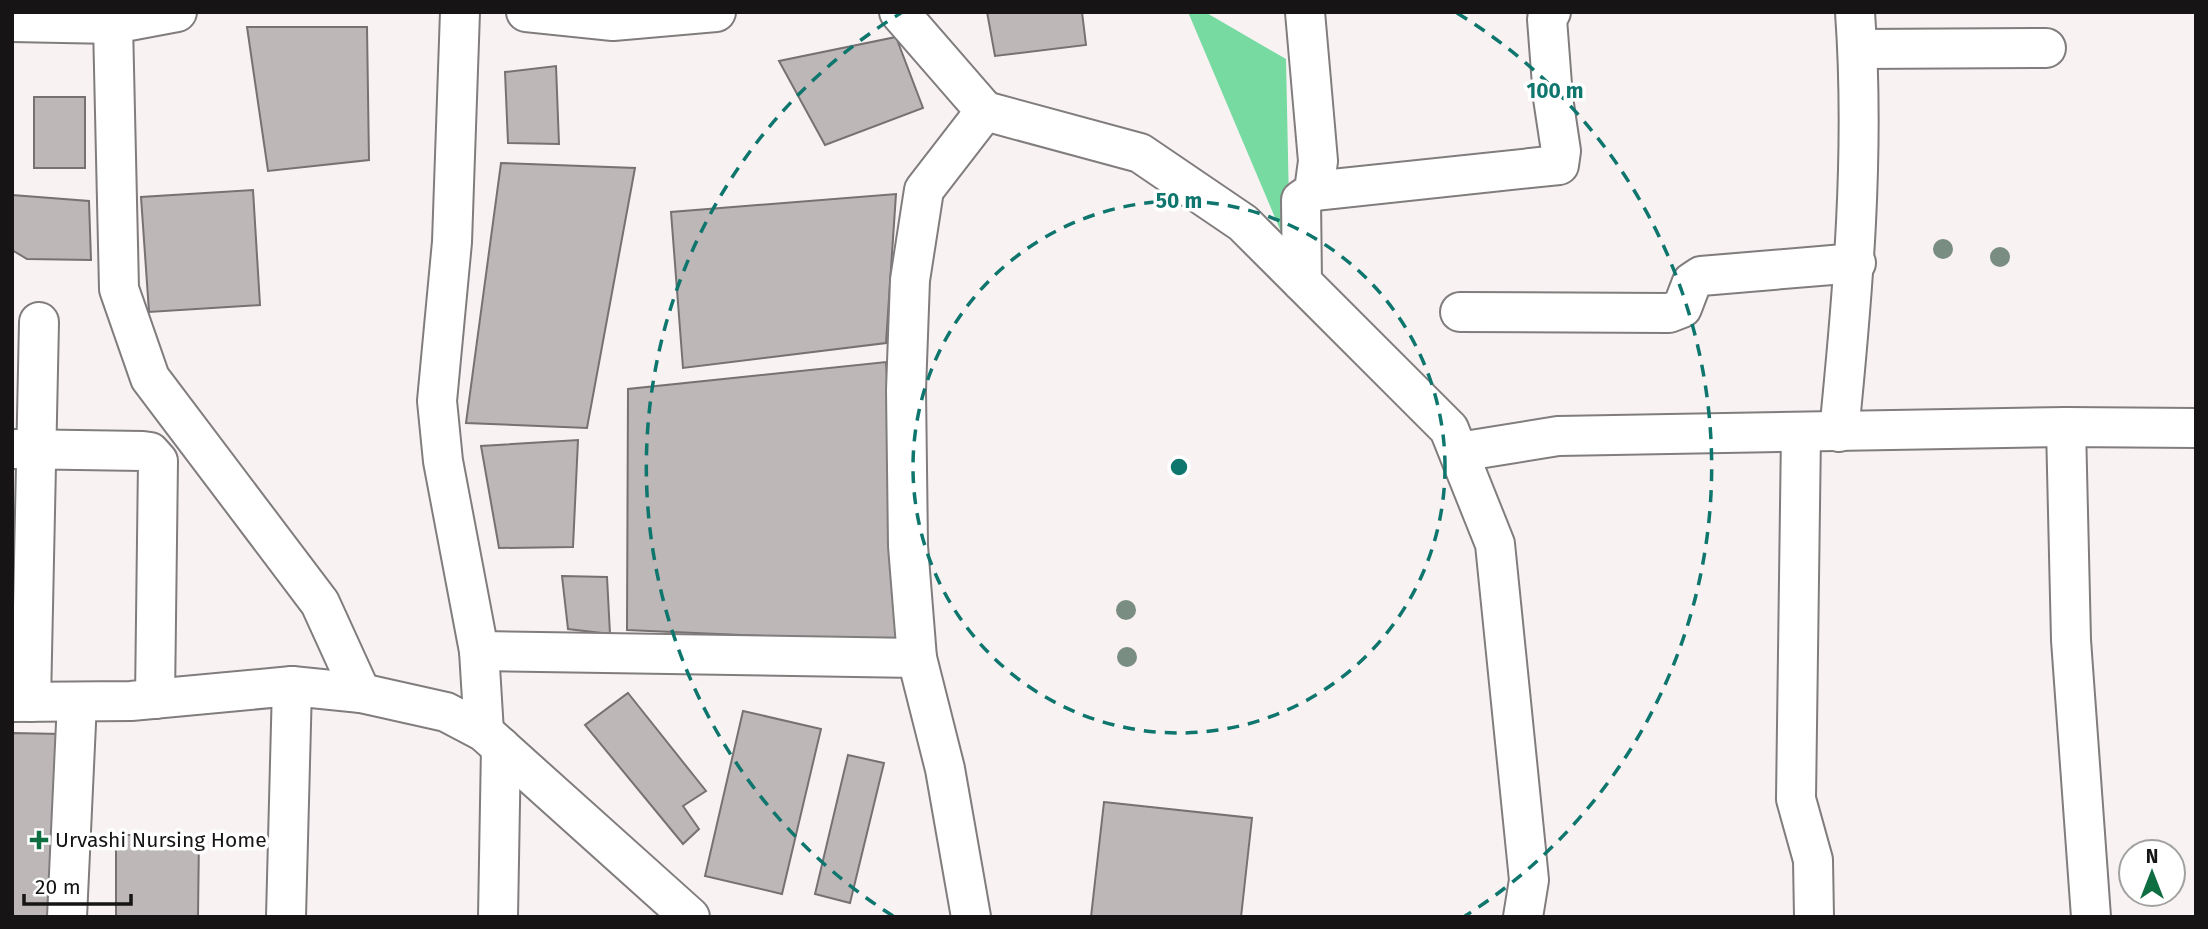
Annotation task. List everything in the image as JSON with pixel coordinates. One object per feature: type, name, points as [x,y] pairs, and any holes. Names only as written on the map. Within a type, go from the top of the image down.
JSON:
[{"type":"street","points":[[12,22],[113,24],[177,12]]},
{"type":"street","points":[[460,12],[452,242],[437,401],[443,461],[493,740],[498,917]]},
{"type":"street","points":[[526,12],[612,21],[716,12]]},
{"type":"street","points":[[899,12],[985,111],[1140,153],[1243,223],[1450,429],[1495,544],[1528,880],[1523,917]]},
{"type":"street","points":[[1305,12],[1318,161],[1314,191]]},
{"type":"street","points":[[1302,282],[1301,200],[1314,191],[1559,165],[1561,151],[1552,98],[1547,19],[1551,12]]},
{"type":"street","points":[[113,24],[118,289],[150,378],[320,603],[361,693]]},
{"type":"street","points":[[1839,432],[1856,263],[1856,31],[2046,48]]},
{"type":"street","points":[[971,917],[945,769],[917,658],[908,546],[906,390],[910,280],[924,190],[985,111]]},
{"type":"street","points":[[1460,312],[1669,313],[1682,308],[1692,282],[1701,276],[1856,263]]},
{"type":"street","points":[[40,322],[24,449],[22,702],[155,699],[292,686],[361,693],[446,712],[493,740],[691,917]]},
{"type":"street","points":[[1459,452],[1558,436],[2066,427],[2196,428]]},
{"type":"street","points":[[2066,427],[2071,640],[2091,917]]},
{"type":"street","points":[[1801,433],[1796,799],[1813,860],[1814,917]]},
{"type":"street","points":[[24,449],[143,451],[150,452],[158,461],[155,699]]},
{"type":"street","points":[[479,651],[917,658]]},
{"type":"street","points":[[286,917],[292,686]]},
{"type":"street","points":[[67,917],[77,702]]},
{"type":"green space","points":[[1188,12],[1205,12],[1286,59],[1290,253]]},
{"type":"building","points":[[987,12],[1082,12],[1086,45],[995,56]]},
{"type":"building","points":[[247,27],[367,27],[369,160],[268,171]]},
{"type":"building","points":[[896,37],[923,108],[825,145],[779,61]]},
{"type":"building","points":[[556,66],[559,144],[508,143],[505,72]]},
{"type":"building","points":[[34,97],[85,97],[85,168],[34,168]]},
{"type":"building","points":[[501,163],[635,168],[587,428],[466,423]]},
{"type":"building","points":[[253,190],[260,305],[149,312],[141,197]]},
{"type":"building","points":[[896,194],[886,343],[683,368],[671,212]]},
{"type":"building","points":[[12,195],[89,201],[91,260],[27,259],[12,250]]},
{"type":"building","points":[[886,362],[902,642],[627,630],[628,389]]},
{"type":"building","points":[[578,440],[573,547],[499,548],[481,446]]},
{"type":"building","points":[[562,576],[607,577],[610,634],[568,629]]},
{"type":"building","points":[[628,693],[706,791],[683,806],[699,829],[683,844],[585,725]]},
{"type":"building","points":[[743,711],[821,729],[782,894],[705,876]]},
{"type":"building","points":[[12,733],[62,734],[59,917],[12,917]]},
{"type":"building","points":[[848,755],[884,763],[850,903],[815,894]]},
{"type":"building","points":[[1104,802],[1252,818],[1241,917],[1091,917]]},
{"type":"building","points":[[116,835],[199,835],[198,917],[116,917]]},
{"type":"place","name":"Urvashi Nursing Home","points":[[39,840]]}]
